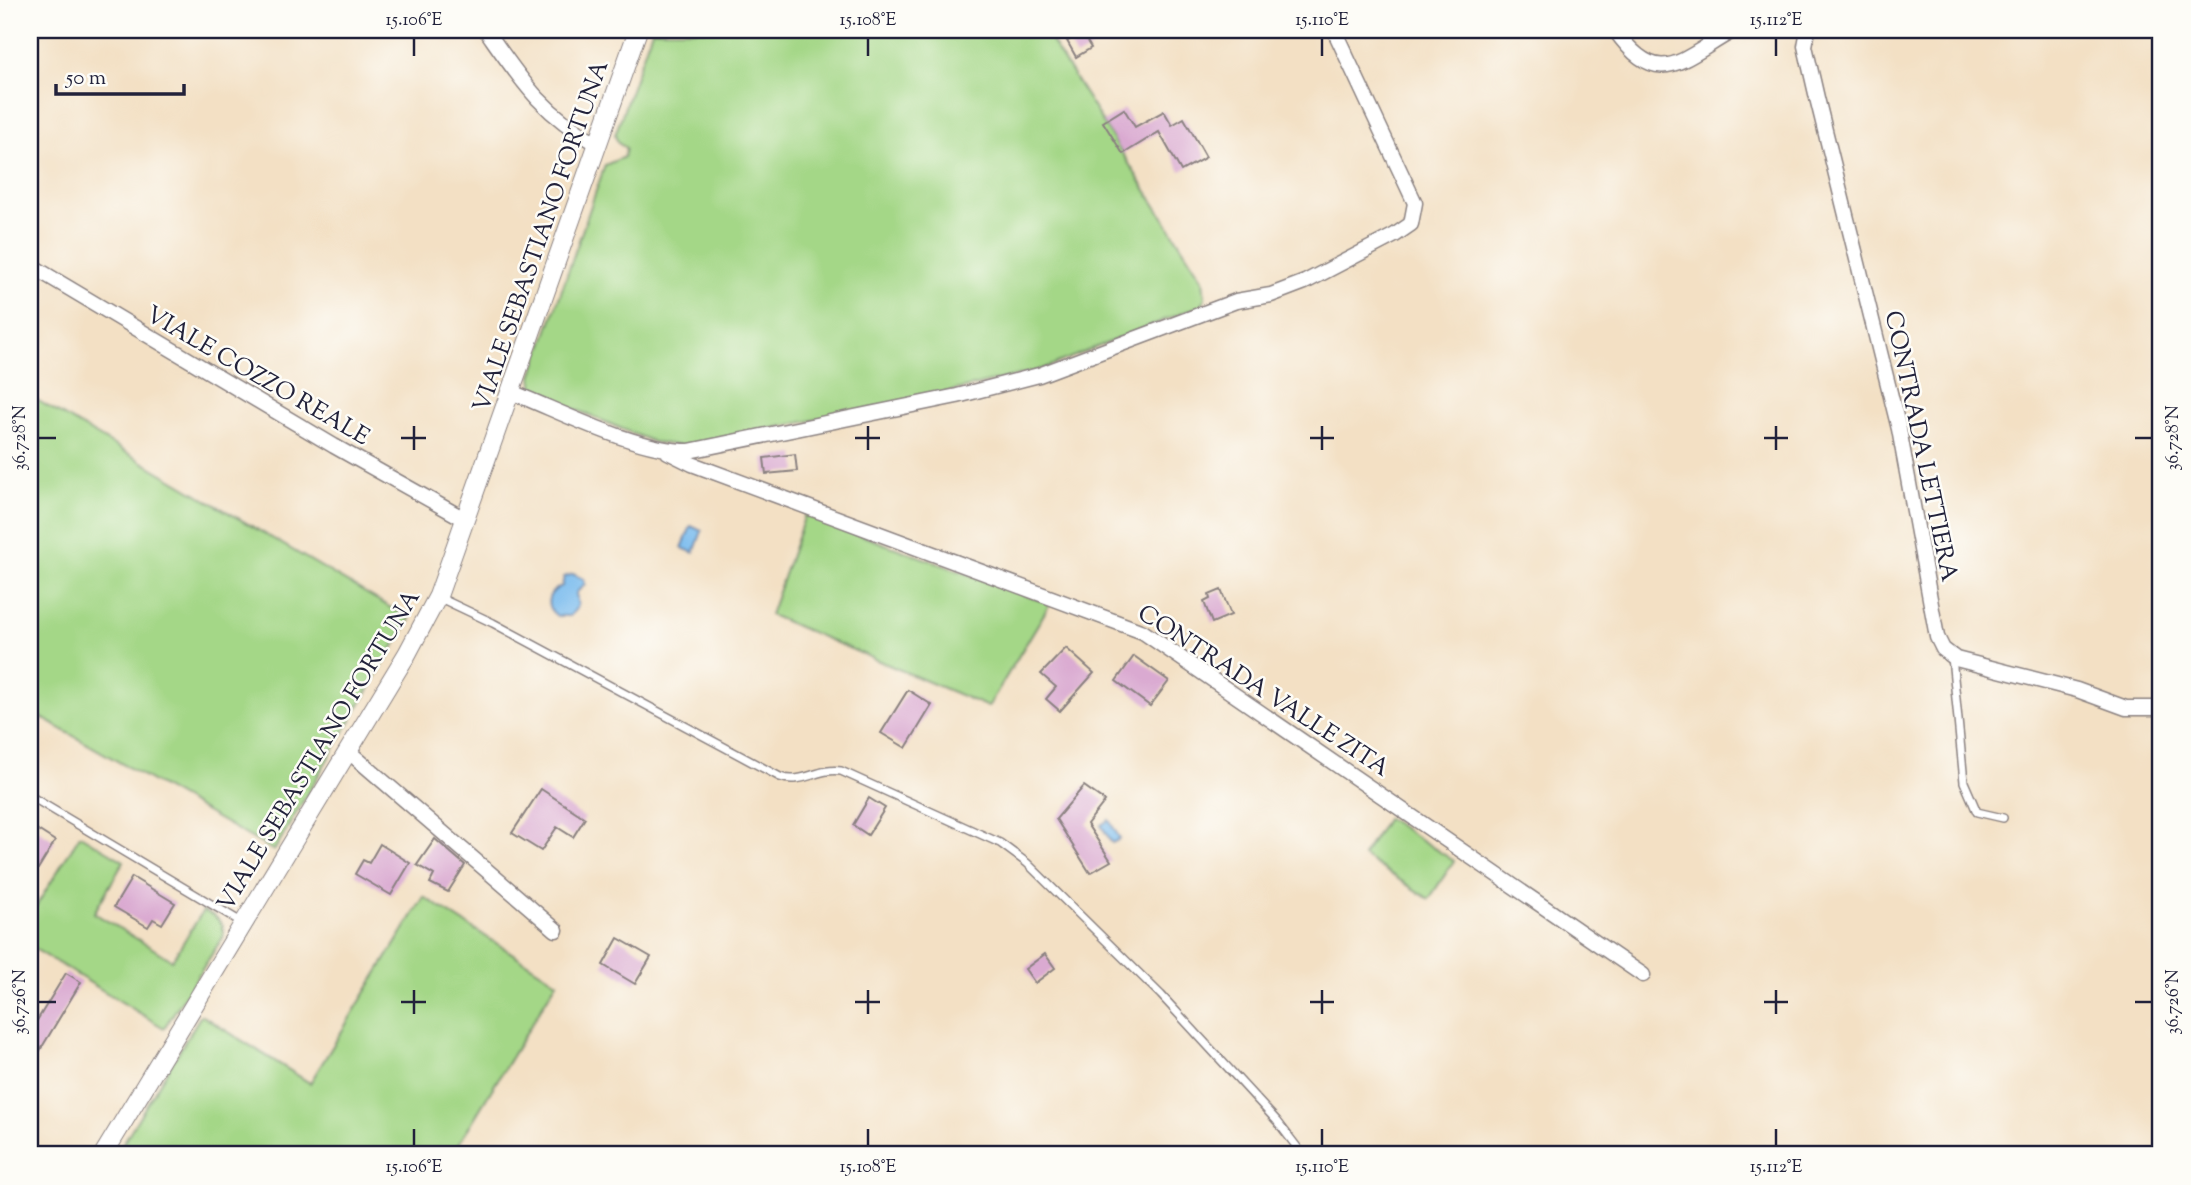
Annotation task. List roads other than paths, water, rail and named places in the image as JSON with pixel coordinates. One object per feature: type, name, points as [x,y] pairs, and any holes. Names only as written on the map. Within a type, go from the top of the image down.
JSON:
[{"type":"street","points":[[486,30],[545,110],[568,129],[597,144]]},
{"type":"street","name":"VIALE SEBASTIANO FORTUNA","points":[[103,1155],[348,751],[438,596],[638,30]]},
{"type":"street","name":"CONTRADA VALLE ZITA","points":[[667,451],[690,451],[957,396],[1039,375],[1236,301],[1271,295],[1305,282],[1395,235],[1411,224],[1415,202],[1334,30]]},
{"type":"street","points":[[1615,30],[1638,58],[1652,66],[1668,66],[1734,30]]},
{"type":"street","name":"CONTRADA LETTIERA","points":[[1808,30],[1805,46],[1816,98],[1899,429],[1937,637],[1942,649],[1952,656]]},
{"type":"street","name":"VIALE COZZO REALE","points":[[30,265],[323,440],[466,520]]},
{"type":"street","name":"CONTRADA VALLE ZITA","points":[[511,392],[961,567],[1070,603],[1143,632],[1643,975]]},
{"type":"street","points":[[1952,656],[2077,690],[2126,708],[2161,708]]},
{"type":"street","points":[[348,751],[556,930]]},
{"type":"lane","points":[[438,596],[493,622],[780,776],[800,779],[823,770],[841,771],[1000,843],[1027,863],[1161,995],[1277,1121],[1303,1155]]},
{"type":"lane","points":[[1952,656],[1964,782],[1977,812],[2003,818]]},
{"type":"lane","points":[[30,796],[244,924]]},
{"type":"water","points":[[691,526],[702,531],[694,553],[682,548]]},
{"type":"water","points":[[573,574],[583,579],[585,584],[576,593],[578,606],[570,616],[557,616],[548,604],[550,595],[562,586],[564,577]]},
{"type":"water","points":[[1109,820],[1120,839],[1112,843],[1101,825]]}]
